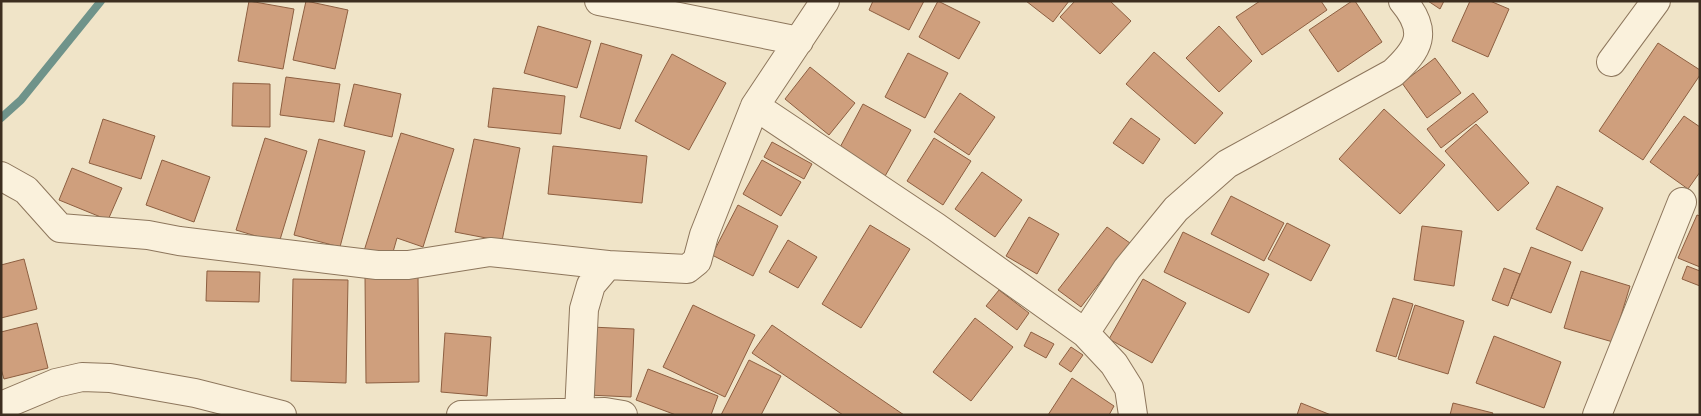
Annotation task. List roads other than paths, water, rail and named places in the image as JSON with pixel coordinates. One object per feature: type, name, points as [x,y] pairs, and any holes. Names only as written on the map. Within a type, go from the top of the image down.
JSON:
[{"type":"street","points":[[599,1],[799,41]]},
{"type":"street","points":[[1,176],[26,190],[60,228],[148,235],[179,241],[377,265],[408,265],[490,252],[608,264],[687,269],[697,261],[704,235],[755,106],[825,1]]},
{"type":"street","points":[[1085,333],[1127,269],[1176,209],[1227,164],[1393,74],[1411,57],[1417,43],[1418,30],[1410,9],[1403,1]]},
{"type":"street","points":[[1611,62],[1656,1]]},
{"type":"street","points":[[755,106],[936,227],[1085,333],[1114,364],[1129,388],[1133,415]]},
{"type":"street","points":[[1597,415],[1682,202]]},
{"type":"street","points":[[579,413],[584,309],[591,285],[608,264]]},
{"type":"street","points":[[1,406],[56,383],[82,377],[110,378],[195,393],[282,415]]},
{"type":"street","points":[[461,415],[605,412],[624,415]]},
{"type":"waterway","points":[[1,118],[21,100],[101,1]]}]
